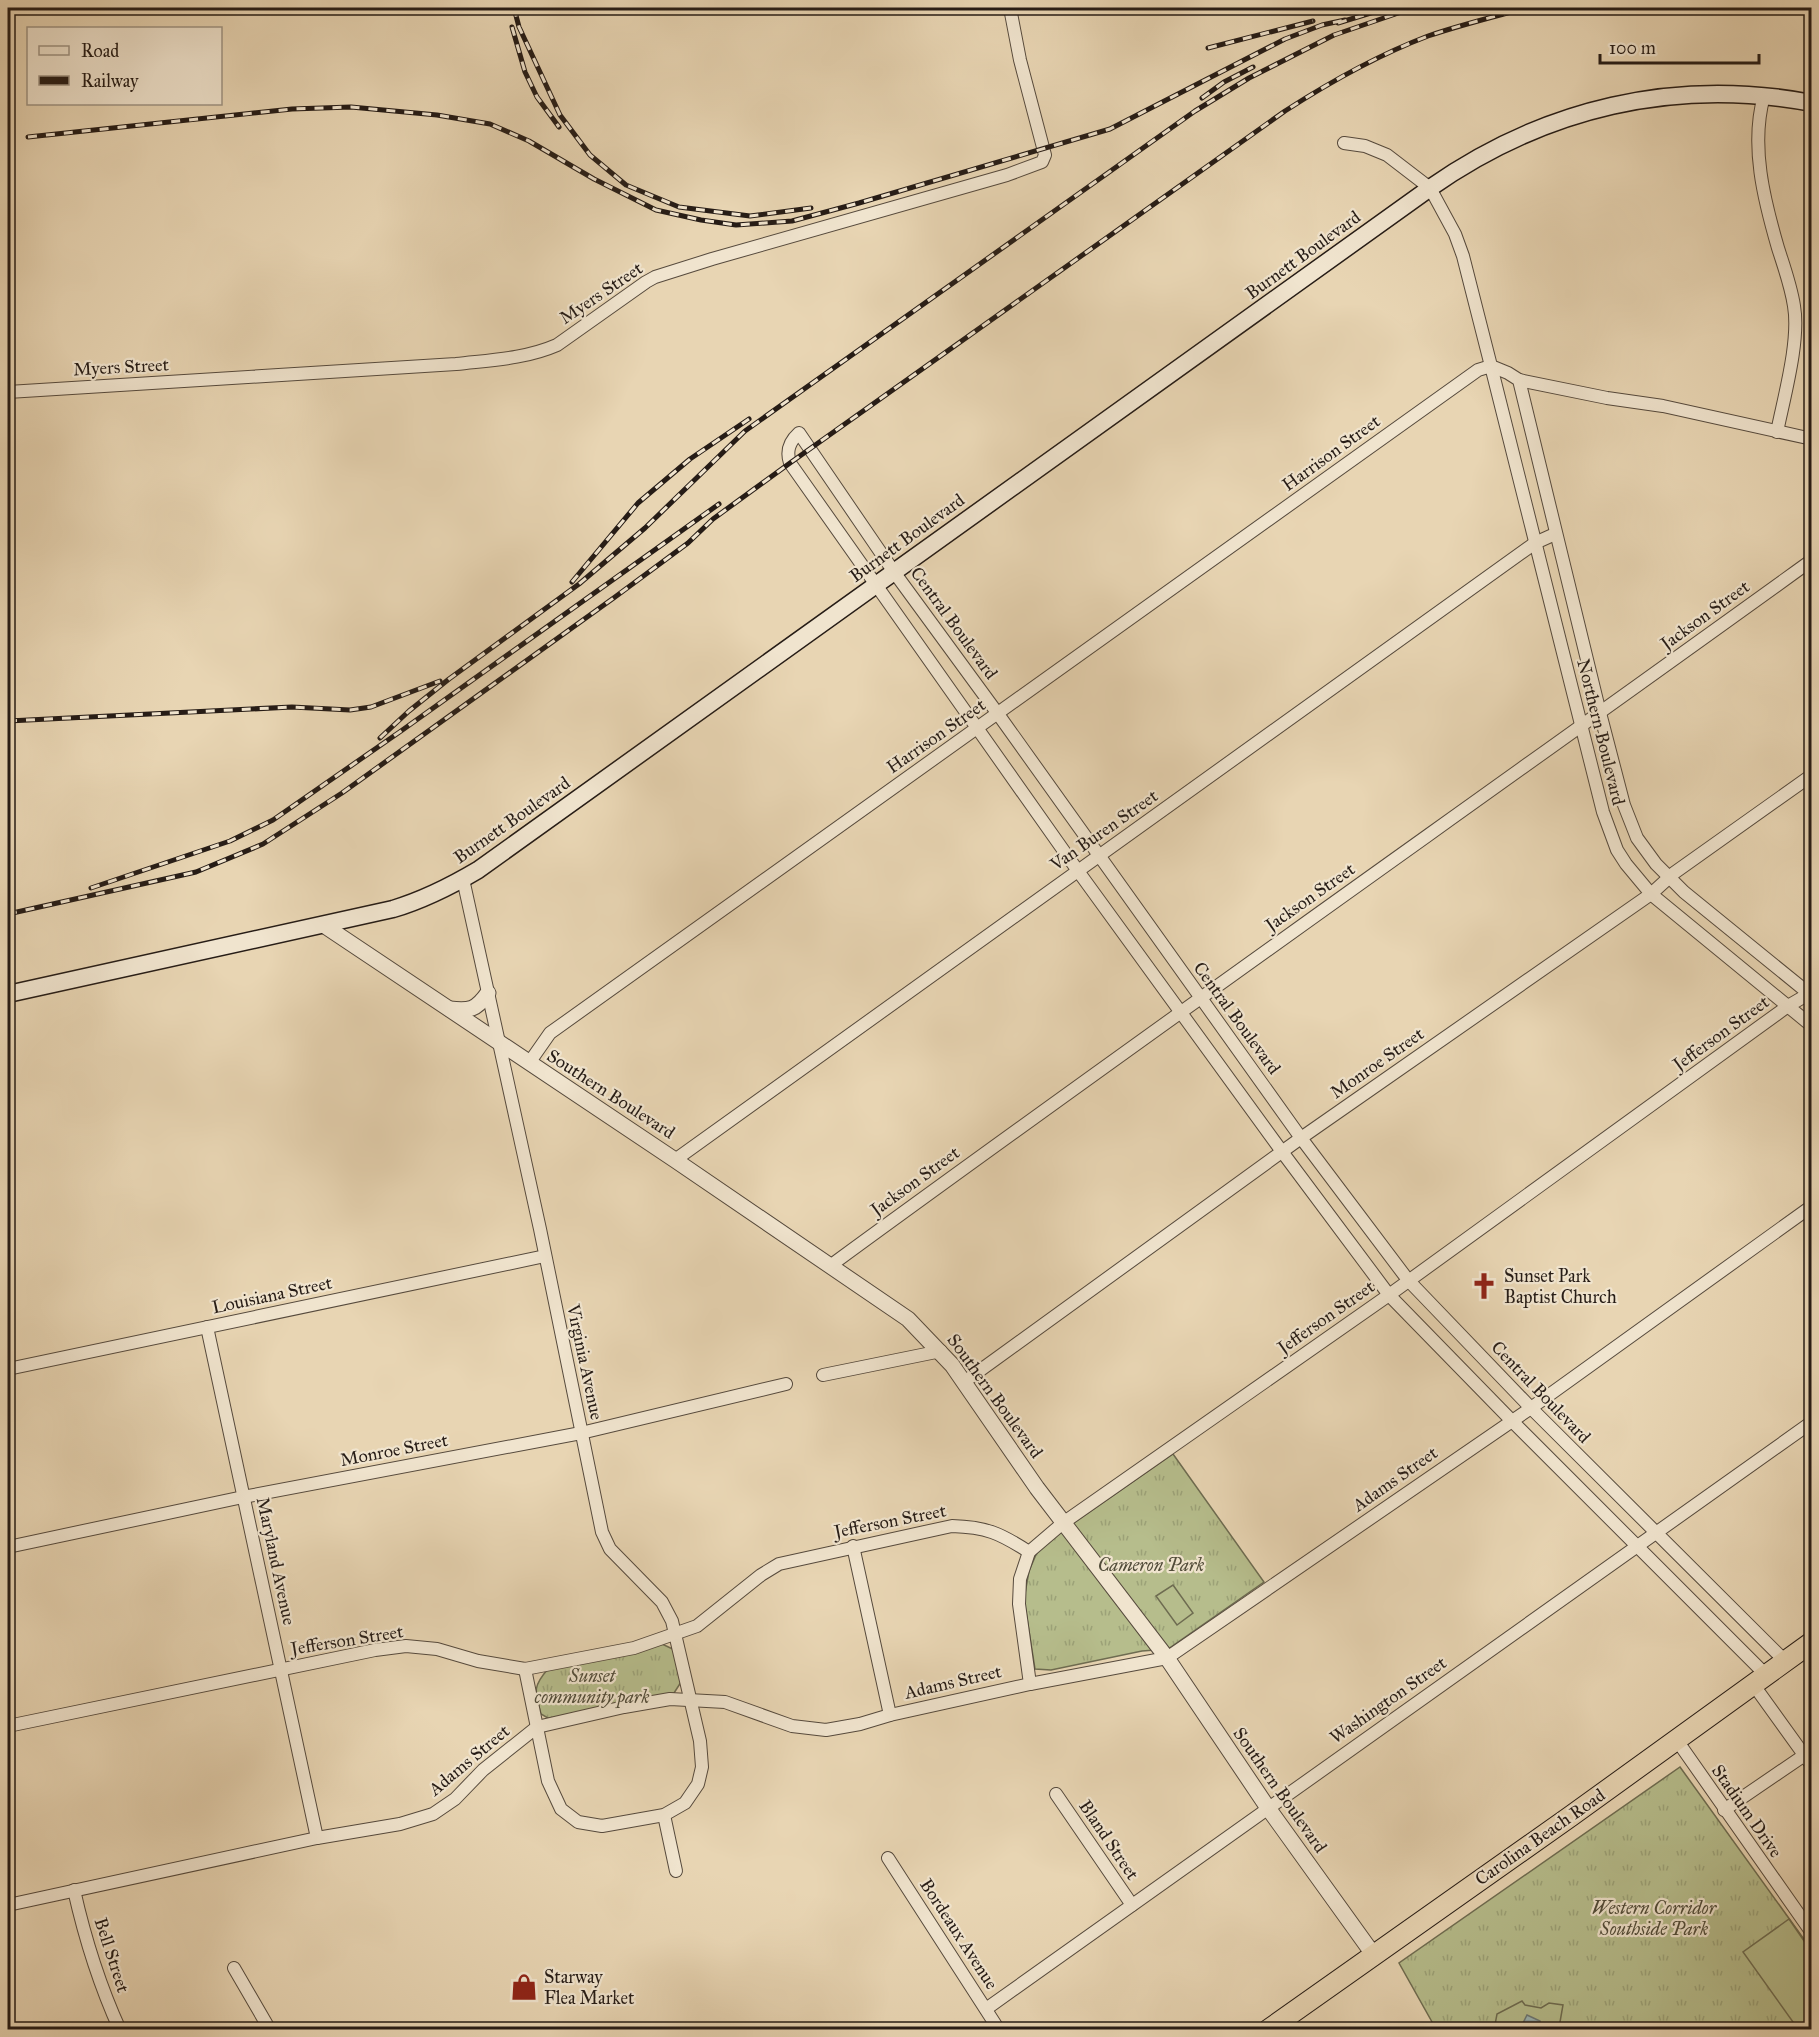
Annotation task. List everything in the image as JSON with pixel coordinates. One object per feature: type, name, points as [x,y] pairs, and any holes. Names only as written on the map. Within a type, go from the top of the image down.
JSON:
[{"type":"highway","name":"Carolina Beach Road","points":[[1268,2030],[1812,1642]]},
{"type":"main road","name":"Burnett Boulevard","points":[[8,994],[325,926],[409,904],[463,879],[1430,188],[1464,166],[1511,141],[1552,124],[1602,108],[1652,98],[1721,93],[1812,103]]},
{"type":"street","name":"Myers Street","points":[[8,392],[456,364],[525,356],[557,345],[655,277],[1036,165],[1042,162],[1045,155],[1020,60],[1010,8]]},
{"type":"street","points":[[1764,96],[1758,133],[1761,176],[1796,315],[1777,432]]},
{"type":"street","points":[[1344,143],[1380,151],[1430,188]]},
{"type":"street","name":"Northern Boulevard","points":[[1430,188],[1455,234],[1463,256],[1581,727],[1603,812],[1614,844],[1626,864],[1651,894],[1812,1026]]},
{"type":"street","points":[[1491,366],[1519,380],[1607,398],[1663,406],[1812,439]]},
{"type":"street","name":"Harrison Street","points":[[529,1064],[550,1033],[1478,370],[1491,366]]},
{"type":"street","name":"Northern Boulevard","points":[[1519,380],[1555,534],[1629,822],[1645,851],[1669,878],[1811,994]]},
{"type":"street","name":"Central Boulevard","points":[[1785,1661],[1531,1408],[1408,1280],[1301,1138],[894,572],[799,434],[788,449],[790,463],[1078,871],[1282,1153],[1389,1294],[1636,1546],[1759,1680],[1808,1752],[1812,1766]]},
{"type":"street","name":"Van Buren Street","points":[[675,1160],[1535,543],[1555,534]]},
{"type":"street","name":"Jackson Street","points":[[830,1266],[1180,1011],[1812,560]]},
{"type":"street","name":"Monroe Street","points":[[964,1382],[1301,1138],[1651,894],[1669,878],[1812,775]]},
{"type":"street","name":"Virginia Avenue","points":[[463,879],[602,1532],[610,1549],[662,1602],[672,1621],[691,1699],[702,1767],[698,1784],[685,1803],[664,1815],[602,1826],[578,1822],[561,1809],[548,1781],[525,1669]]},
{"type":"street","name":"Southern Boulevard","points":[[325,926],[908,1319],[941,1351],[1063,1523],[1167,1658],[1268,1808],[1373,1954]]},
{"type":"street","points":[[450,1010],[468,1011],[488,993]]},
{"type":"street","name":"Jefferson Street","points":[[8,1726],[375,1650],[406,1646],[437,1649],[478,1661],[525,1669],[634,1648],[697,1626],[761,1575],[779,1564],[952,1526],[976,1527],[1004,1535],[1029,1552],[1063,1523],[1389,1294],[1788,1006],[1811,994]]},
{"type":"street","name":"Adams Street","points":[[8,1905],[317,1838],[400,1824],[433,1814],[454,1799],[483,1770],[537,1727],[624,1707],[670,1700],[725,1702],[792,1726],[826,1730],[1030,1684],[1167,1658],[1531,1408],[1812,1206]]},
{"type":"street","name":"Louisiana Street","points":[[8,1369],[545,1256]]},
{"type":"street","name":"Maryland Avenue","points":[[207,1327],[317,1838]]},
{"type":"street","points":[[823,1375],[941,1351]]},
{"type":"street","name":"Monroe Street","points":[[8,1547],[243,1497],[581,1433],[786,1384]]},
{"type":"street","name":"Washington Street","points":[[986,2009],[1812,1422]]},
{"type":"street","points":[[853,1546],[890,1715]]},
{"type":"street","points":[[1029,1552],[1020,1578],[1019,1604],[1030,1684]]},
{"type":"street","name":"Stadium Drive","points":[[1676,1739],[1812,1933]]},
{"type":"street","points":[[1724,1810],[1808,1752]]},
{"type":"street","name":"Bland Street","points":[[1056,1794],[1132,1905]]},
{"type":"street","points":[[664,1815],[676,1870]]},
{"type":"street","name":"Bordeaux Avenue","points":[[888,1858],[999,2030]]},
{"type":"street","name":"Bell Street","points":[[74,1890],[89,1952],[120,2030]]},
{"type":"street","points":[[234,1968],[270,2030]]},
{"type":"green space","name":"Cameron Park","points":[[1173,1454],[1264,1582],[1168,1649],[1142,1651],[1051,1670],[1035,1669],[1024,1599],[1029,1571],[1038,1550]]},
{"type":"green space","points":[[1173,1585],[1193,1613],[1177,1625],[1156,1596]]},
{"type":"green space","name":"Sunset community park","points":[[662,1644],[677,1651],[683,1679],[674,1693],[553,1721],[541,1714],[536,1690],[539,1681],[548,1669]]},
{"type":"green space","name":"Western Corridor Southside Park","points":[[1680,1767],[1811,1949],[1811,2029],[1436,2029],[1399,1963]]},
{"type":"green space","points":[[1789,1919],[1811,1951],[1811,2023],[1802,2029],[1798,2029],[1743,1952]]},
{"type":"green space","points":[[1522,2001],[1525,2005],[1541,2008],[1549,2003],[1563,2005],[1560,2022],[1552,2029],[1494,2030],[1497,2014]]},
{"type":"water","points":[[1527,2015],[1540,2021],[1541,2029],[1520,2029]]},
{"type":"railway","points":[[514,8],[519,27],[560,115],[590,155],[626,185],[679,207],[750,216],[811,208]]},
{"type":"railway","points":[[1231,10],[1241,8]]},
{"type":"railway","points":[[1338,23],[1387,8]]},
{"type":"railway","points":[[380,738],[449,679],[579,584],[645,528],[745,431],[1195,111],[1249,78],[1334,35],[1413,8]]},
{"type":"railway","points":[[8,914],[196,872],[263,844],[342,793],[615,597],[688,543],[713,519],[790,463],[1285,111],[1355,70],[1409,43],[1452,28],[1526,8]]},
{"type":"railway","points":[[28,137],[292,109],[351,107],[437,115],[490,124],[529,141],[594,179],[656,210],[736,225],[792,221],[1110,129],[1285,39],[1322,25],[1345,20]]},
{"type":"railway","points":[[1208,48],[1313,21]]},
{"type":"railway","points":[[512,27],[525,72],[537,97],[559,127]]},
{"type":"railway","points":[[1202,98],[1224,82],[1253,67]]},
{"type":"railway","points":[[572,582],[638,503],[690,459],[749,419]]},
{"type":"railway","points":[[91,888],[230,841],[273,820],[719,504]]},
{"type":"railway","points":[[8,721],[292,707],[350,710],[371,707],[440,681]]},
{"type":"place","name":"Sunset Park Baptist Church","points":[[1484,1286]]},
{"type":"place","name":"Starway Flea Market","points":[[524,1987]]}]
